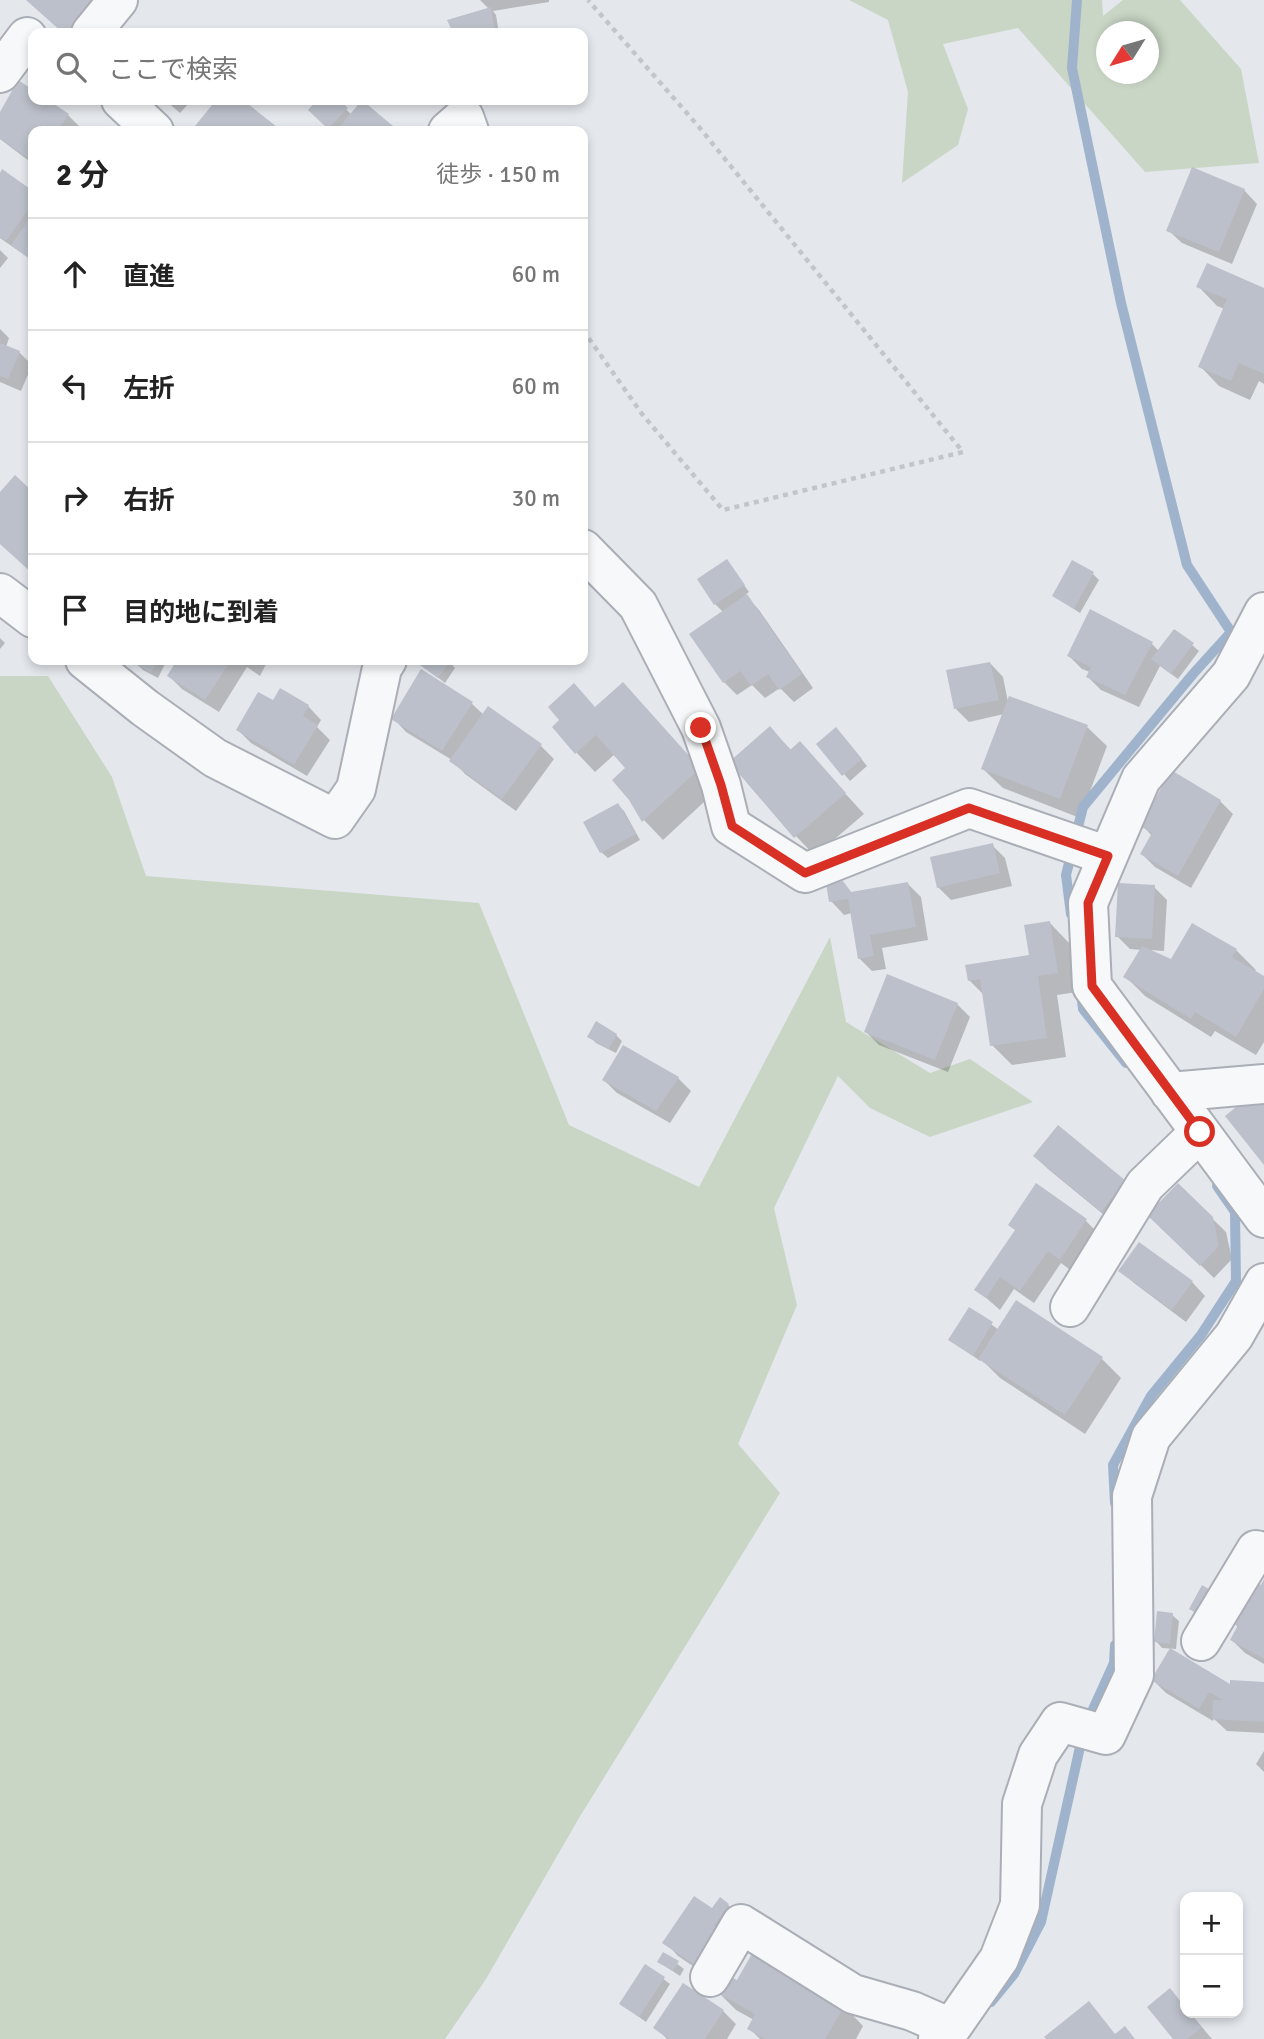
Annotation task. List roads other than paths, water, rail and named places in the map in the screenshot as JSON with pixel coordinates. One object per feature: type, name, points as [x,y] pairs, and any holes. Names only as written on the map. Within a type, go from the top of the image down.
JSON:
[{"type":"street","points":[[95,28],[118,0]]},
{"type":"street","points":[[0,73],[20,33]]},
{"type":"street","points":[[126,105],[149,126]]},
{"type":"street","points":[[454,126],[464,117],[467,126]]},
{"type":"street","points":[[588,554],[638,605],[701,728],[732,826],[805,873],[969,808],[1103,855]]},
{"type":"street","points":[[0,593],[28,614]]},
{"type":"street","points":[[1264,612],[1231,675],[1141,779],[1103,855],[1088,903],[1092,986],[1264,1218]]},
{"type":"street","points":[[92,665],[145,708],[215,758],[335,819],[356,789],[384,665]]},
{"type":"street","points":[[1170,1091],[1264,1084]]},
{"type":"street","points":[[1070,1307],[1145,1185],[1199,1133]]},
{"type":"street","points":[[710,1977],[741,1924],[853,1994],[912,2011],[945,2033],[999,1959],[1020,1905],[1022,1804],[1038,1755],[1060,1723],[1106,1735],[1134,1675],[1132,1496],[1151,1437],[1234,1336],[1264,1283]]},
{"type":"street","points":[[1201,1641],[1256,1550],[1264,1552]]},
{"type":"waterway","points":[[1071,914],[1066,875],[1083,807],[1231,632],[1187,565],[1121,303],[1072,68],[1077,0]]},
{"type":"waterway","points":[[1081,993],[1083,1009],[1126,1063]]},
{"type":"waterway","points":[[1115,1503],[1113,1465],[1151,1396],[1201,1335],[1236,1281],[1235,1212],[1217,1186]]},
{"type":"waterway","points":[[991,2002],[1014,1974],[1041,1922],[1084,1729],[1114,1663],[1115,1645]]}]
